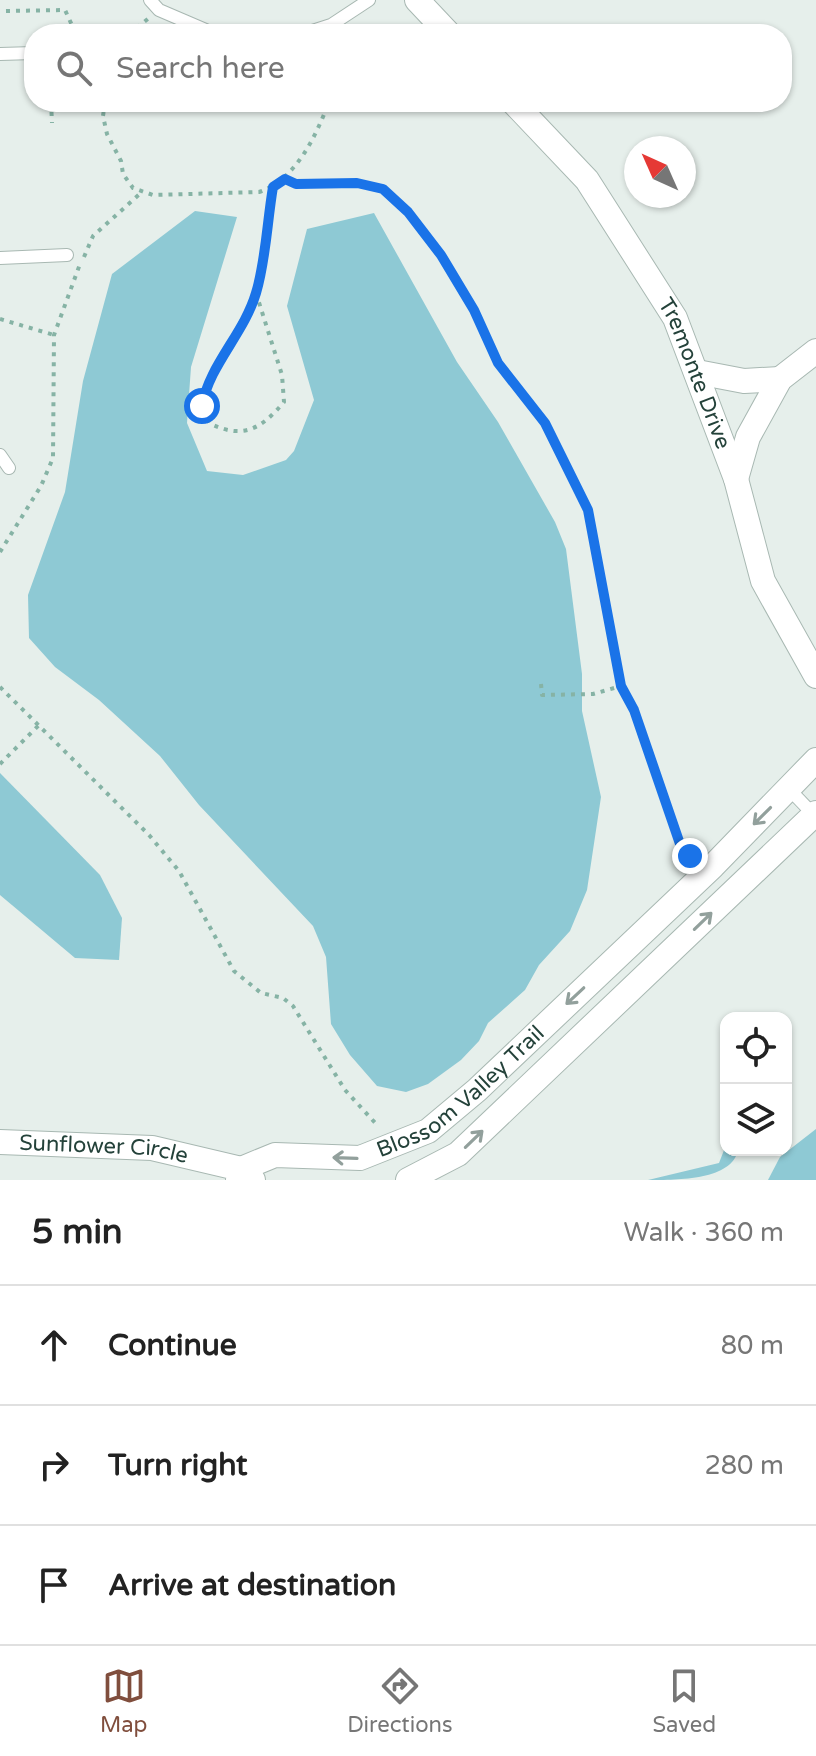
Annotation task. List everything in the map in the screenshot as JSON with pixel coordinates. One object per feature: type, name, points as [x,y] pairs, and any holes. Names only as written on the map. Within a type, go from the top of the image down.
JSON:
[{"type":"street","points":[[417,0],[440,24]]},
{"type":"street","name":"Tremonte Drive","points":[[522,112],[587,180],[675,318],[736,479],[763,581],[816,676]]},
{"type":"street","points":[[736,479],[748,437],[780,379],[816,351]]},
{"type":"street","points":[[697,372],[744,381],[780,379]]},
{"type":"street","name":"Blossom Valley Trail","points":[[244,1176],[275,1155],[360,1158],[428,1131],[666,933],[724,878],[789,789],[816,760]]},
{"type":"street","name":"Blossom Valley Trail","points":[[408,1180],[458,1154],[666,933],[724,878],[815,814]]},
{"type":"street","name":"Sunflower Circle","points":[[0,1142],[152,1148],[244,1176]]},
{"type":"lane","points":[[333,24],[369,0]]},
{"type":"lane","points":[[154,4],[195,24]]},
{"type":"lane","points":[[0,54],[24,53]]},
{"type":"lane","points":[[0,258],[67,255]]},
{"type":"lane","points":[[0,455],[9,468]]},
{"type":"lane","name":"Blossom Valley Trail","points":[[789,789],[815,814]]},
{"type":"path","points":[[137,24],[154,4]]},
{"type":"path","points":[[6,11],[65,10],[71,24]]},
{"type":"path","points":[[51,112],[52,123]]},
{"type":"path","points":[[104,112],[123,174],[133,188],[153,195],[259,192],[273,187],[285,179],[318,129],[325,112]]},
{"type":"path","points":[[285,179],[296,184],[357,183],[383,189],[408,212],[441,255],[474,310],[498,363],[545,423],[588,510],[621,686],[634,710],[680,844],[690,856]]},
{"type":"path","points":[[256,293],[282,375],[284,402],[270,419],[253,429],[227,432],[209,423],[202,406],[206,385],[242,326],[256,293],[273,187]]},
{"type":"path","points":[[0,552],[41,486],[53,458],[54,335],[75,275],[93,236],[143,191]]},
{"type":"path","points":[[0,319],[54,335]]},
{"type":"path","points":[[541,684],[542,695],[593,694],[621,686]]},
{"type":"path","points":[[0,687],[159,847],[179,871],[230,966],[247,984],[261,993],[283,998],[293,1006],[345,1090],[378,1126]]},
{"type":"path","points":[[0,764],[39,725]]},
{"type":"water","points":[[195,211],[237,217],[191,367],[187,423],[207,471],[243,475],[286,460],[294,451],[314,400],[287,306],[307,229],[374,213],[457,362],[498,422],[555,522],[566,549],[582,674],[582,711],[601,797],[587,890],[570,931],[539,965],[525,990],[488,1023],[479,1041],[461,1060],[428,1084],[406,1092],[377,1086],[350,1055],[331,1024],[326,957],[313,926],[199,805],[160,756],[99,700],[55,667],[29,638],[28,595],[65,492],[83,381],[112,274]]},
{"type":"water","points":[[0,773],[100,875],[122,918],[119,960],[75,958],[0,895]]},
{"type":"water","points":[[816,1129],[816,1180],[768,1180],[780,1157],[792,1156],[792,1148]]},
{"type":"water","points":[[722,1156],[736,1156],[715,1173],[648,1180],[719,1163]]},
{"type":"route","points":[[202,406],[206,385],[242,326],[256,293],[273,187],[285,179],[296,184],[357,183],[383,189],[408,212],[441,255],[474,310],[498,363],[545,423],[588,510],[621,686],[634,710],[680,844],[690,856]]}]
